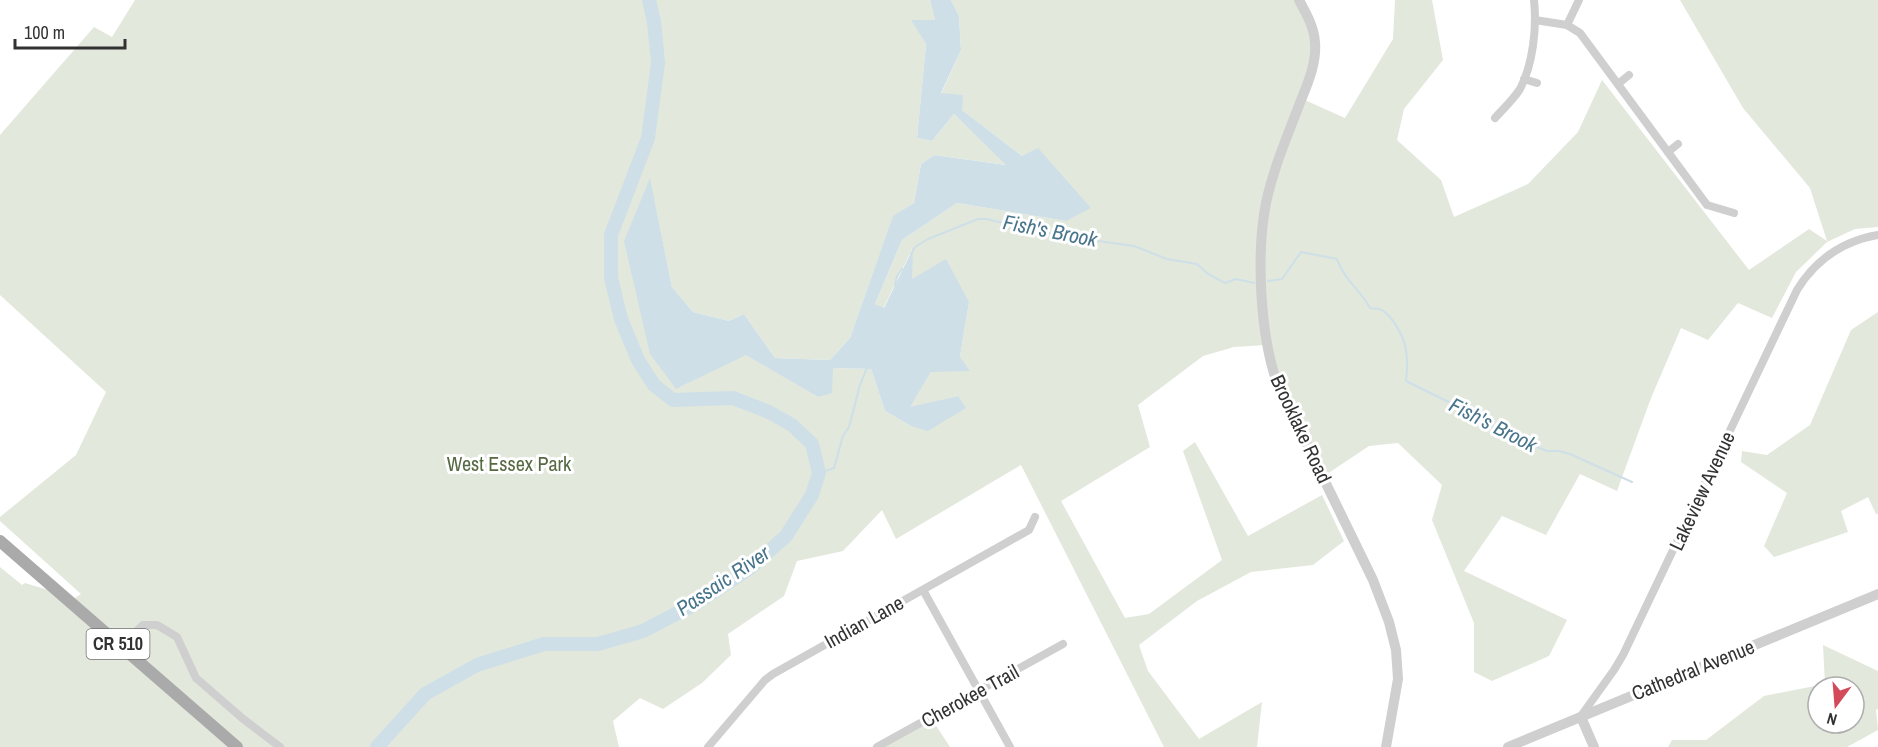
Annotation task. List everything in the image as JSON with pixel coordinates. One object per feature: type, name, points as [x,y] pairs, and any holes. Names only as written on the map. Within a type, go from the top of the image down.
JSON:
[{"type":"main road","name":"CR 510","points":[[0,541],[237,747]]},
{"type":"street","name":"Brooklake Road","points":[[1299,0],[1312,28],[1315,53],[1308,81],[1271,183],[1264,217],[1262,270],[1268,352],[1277,383],[1373,580],[1389,622],[1396,650],[1398,679],[1386,747]]},
{"type":"street","points":[[1495,118],[1513,99],[1524,80],[1533,44],[1534,0]]},
{"type":"street","points":[[1567,25],[1579,0]]},
{"type":"street","points":[[1535,20],[1567,25],[1580,33],[1707,206],[1734,213]]},
{"type":"street","points":[[1618,84],[1629,75]]},
{"type":"street","points":[[1524,80],[1538,83]]},
{"type":"street","points":[[1668,152],[1678,144]]},
{"type":"street","name":"Lakeview Avenue","points":[[1581,717],[1623,655],[1797,290],[1818,263],[1838,248],[1852,241],[1878,235]]},
{"type":"street","name":"Indian Lane","points":[[708,747],[765,680],[773,674],[1029,530],[1035,517]]},
{"type":"street","points":[[923,590],[1010,747]]},
{"type":"street","name":"Cathedral Avenue","points":[[1508,747],[1878,594]]},
{"type":"street","points":[[121,646],[143,625],[157,625],[177,637],[196,678],[280,747]]},
{"type":"street","name":"Cherokee Trail","points":[[877,747],[1063,644]]},
{"type":"street","points":[[1581,717],[1593,747]]},
{"type":"green space","name":"West Essex Park","points":[[135,0],[930,0],[935,20],[912,20],[926,44],[917,138],[932,141],[954,114],[1007,165],[934,155],[921,164],[914,203],[893,217],[850,338],[830,360],[775,358],[744,314],[729,321],[693,312],[672,287],[650,180],[680,387],[746,354],[818,397],[832,368],[871,369],[885,411],[911,426],[958,396],[909,408],[931,372],[960,357],[969,302],[912,280],[912,249],[883,309],[875,304],[902,240],[957,203],[1066,221],[1022,156],[941,94],[961,50],[959,16],[951,0],[1296,0],[1310,28],[1313,48],[1298,97],[1345,118],[1393,39],[1395,0],[1432,0],[1443,60],[1404,109],[1397,140],[1441,180],[1454,217],[1528,184],[1578,132],[1602,80],[1749,270],[1809,229],[1827,241],[1810,188],[1743,108],[1680,0],[1878,0],[1878,227],[1855,229],[1827,242],[1796,272],[1772,318],[1738,303],[1708,340],[1681,328],[1651,398],[1617,491],[1580,474],[1546,535],[1502,516],[1464,571],[1567,620],[1549,656],[1492,681],[1474,672],[1474,623],[1432,520],[1442,485],[1398,443],[1369,446],[1324,476],[1266,345],[1234,347],[1203,356],[1138,405],[1150,447],[1061,501],[1125,618],[1149,614],[1222,560],[1183,451],[1195,442],[1248,536],[1322,495],[1344,541],[1313,565],[1251,572],[1197,601],[1139,645],[1148,671],[1199,739],[1262,702],[1257,747],[1164,747],[1021,465],[896,539],[882,510],[843,551],[797,561],[784,596],[728,634],[731,655],[702,683],[663,709],[640,698],[613,721],[619,747],[0,747],[0,567],[22,585],[25,583],[75,598],[81,594],[0,521],[0,517],[76,455],[106,392],[0,295],[0,135],[94,27],[112,37]]},
{"type":"green space","points":[[1878,312],[1878,514],[1868,497],[1841,511],[1848,532],[1774,557],[1764,546],[1787,493],[1741,462],[1742,451],[1767,455],[1810,425],[1851,330]]},
{"type":"green space","points":[[1823,645],[1878,671],[1878,709],[1876,710],[1878,730],[1847,747],[1668,747],[1672,740],[1706,740],[1764,696],[1806,688],[1806,735],[1866,735],[1866,675],[1825,675]]},
{"type":"green space","points":[[931,718],[950,747],[877,747]]},
{"type":"shaded area","points":[[930,0],[951,0],[959,16],[961,50],[941,93],[963,95],[962,110],[1022,156],[1038,148],[1091,208],[1066,221],[957,203],[902,240],[875,304],[884,308],[913,248],[912,279],[946,259],[969,302],[960,357],[970,371],[931,372],[910,407],[958,396],[966,408],[928,431],[911,426],[885,411],[871,369],[833,368],[832,393],[818,397],[746,355],[676,389],[650,354],[624,241],[650,178],[672,287],[693,312],[729,321],[744,314],[775,358],[830,360],[850,338],[893,216],[914,203],[921,164],[934,155],[1006,165],[954,114],[932,141],[917,138],[926,44],[911,20],[935,20]]},
{"type":"waterway","name":"Passaic River","points":[[377,747],[425,694],[477,665],[544,644],[598,644],[643,631],[697,603],[750,568],[786,536],[812,495],[819,473],[812,444],[792,425],[769,412],[733,398],[673,400],[654,385],[638,360],[621,319],[611,278],[611,235],[648,138],[658,63],[654,22],[649,0]]},
{"type":"waterway","name":"Fish's Brook","points":[[911,254],[915,247],[928,239],[978,219],[986,219],[1056,235],[1134,246],[1167,259],[1197,264],[1208,274],[1225,283],[1236,279],[1254,283]]},
{"type":"waterway","name":"Fish's Brook","points":[[1268,281],[1282,279],[1301,252],[1337,259],[1343,272],[1370,308],[1385,312],[1400,332],[1407,355],[1406,381],[1481,418],[1504,434],[1547,451],[1570,454],[1632,482]]},
{"type":"waterway","name":"Fish's Brook","points":[[895,286],[897,276],[902,269]]},
{"type":"waterway","name":"Fish's Brook","points":[[819,473],[834,468],[867,368]]}]
